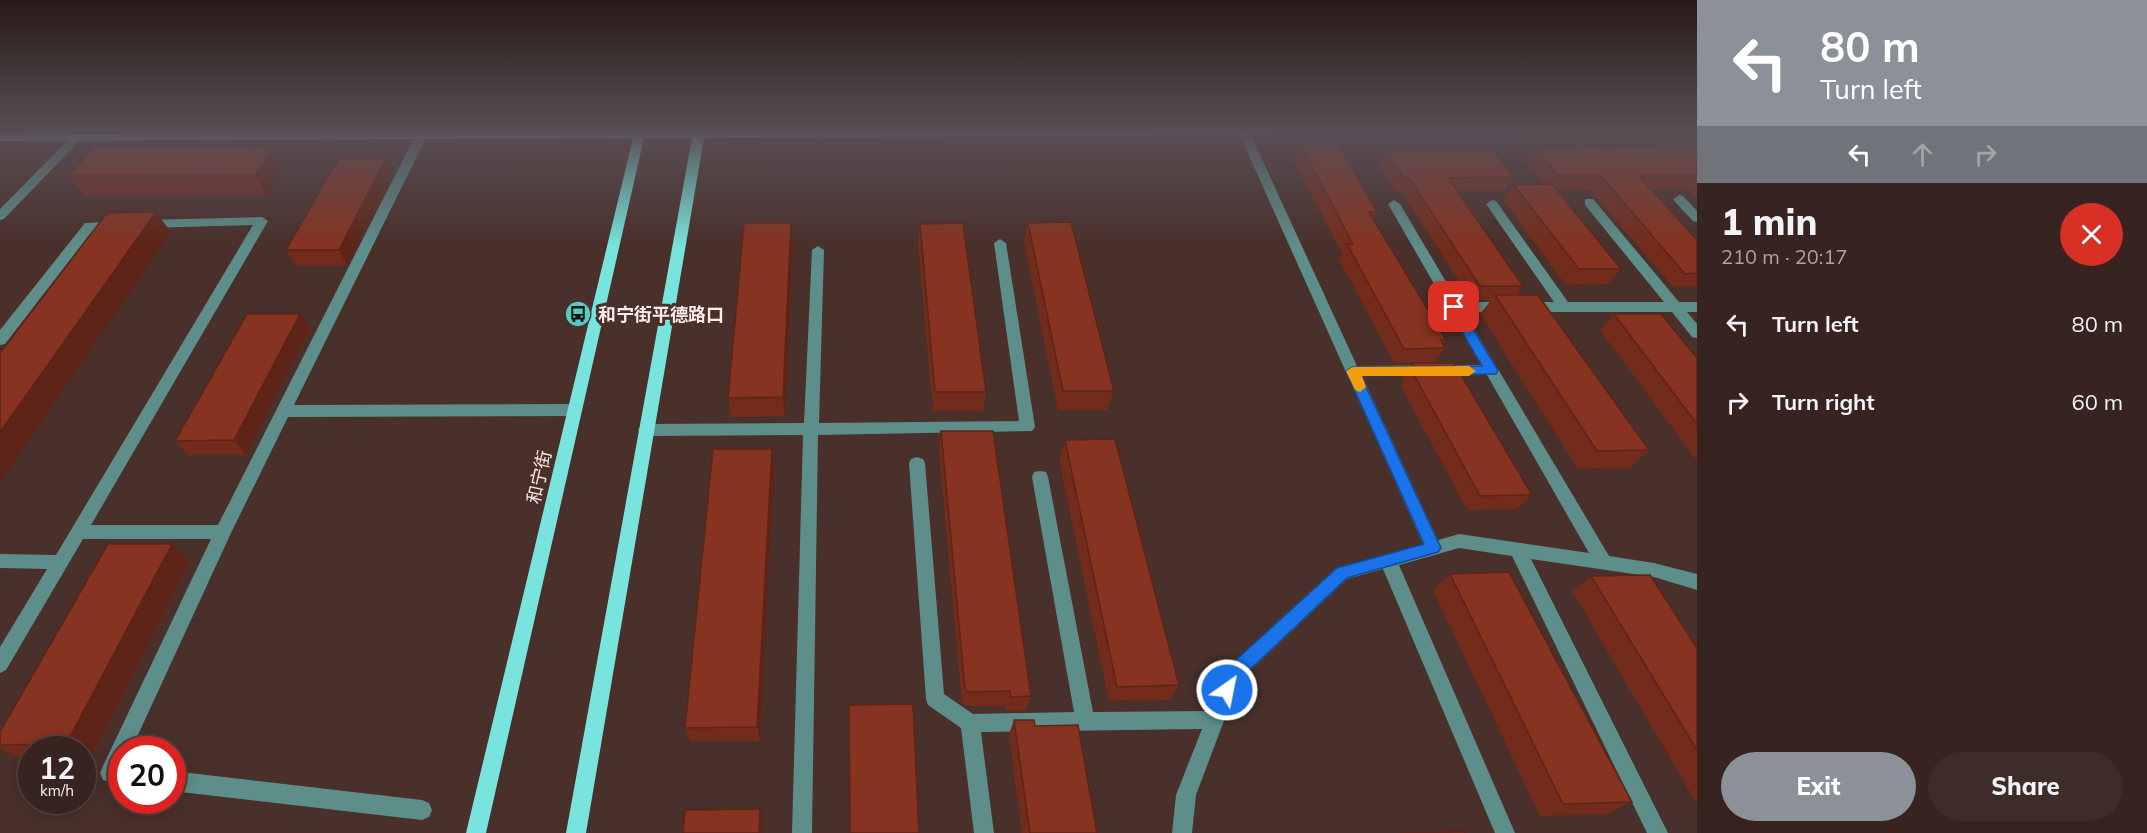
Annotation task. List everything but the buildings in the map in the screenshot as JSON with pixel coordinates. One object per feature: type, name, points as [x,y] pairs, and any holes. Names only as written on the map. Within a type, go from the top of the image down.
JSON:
[{"type":"main road","name":"和宁街","points":[[476,833],[631,170]]},
{"type":"main road","points":[[576,833],[692,170]]},
{"type":"lane","points":[[3,210],[44,170]]},
{"type":"lane","points":[[127,736],[223,532],[404,170]]},
{"type":"lane","points":[[1261,170],[1433,548]]},
{"type":"lane","points":[[1679,198],[1697,218]]},
{"type":"lane","points":[[1589,202],[1697,333]]},
{"type":"lane","points":[[1394,204],[1604,562]]},
{"type":"lane","points":[[1492,204],[1564,307]]},
{"type":"lane","points":[[0,340],[89,226],[262,221],[0,664]]},
{"type":"lane","points":[[646,430],[1028,427],[1000,243]]},
{"type":"lane","points":[[802,833],[811,429],[818,250]]},
{"type":"lane","points":[[1454,307],[1697,307]]},
{"type":"lane","points":[[1353,371],[1492,370]]},
{"type":"lane","points":[[284,411],[575,410]]},
{"type":"lane","points":[[917,463],[935,699],[970,723],[1215,720]]},
{"type":"lane","points":[[1040,477],[1085,722]]},
{"type":"lane","points":[[78,532],[223,532]]},
{"type":"lane","points":[[1182,833],[1186,795],[1232,675],[1342,573],[1459,541],[1654,570],[1697,582]]},
{"type":"lane","points":[[1517,549],[1658,833]]},
{"type":"lane","points":[[1388,560],[1505,833]]},
{"type":"lane","points":[[0,561],[60,562]]},
{"type":"lane","points":[[970,723],[984,833]]},
{"type":"lane","points":[[186,783],[422,810]]},
{"type":"slow traffic","points":[[1360,387],[1353,371],[1469,371]]},
{"type":"place","name":"和宁街平德路口","points":[[578,314]]},
{"type":"route","points":[[1227,690],[1232,675],[1342,573],[1433,548],[1353,371],[1492,370],[1454,307]]}]
